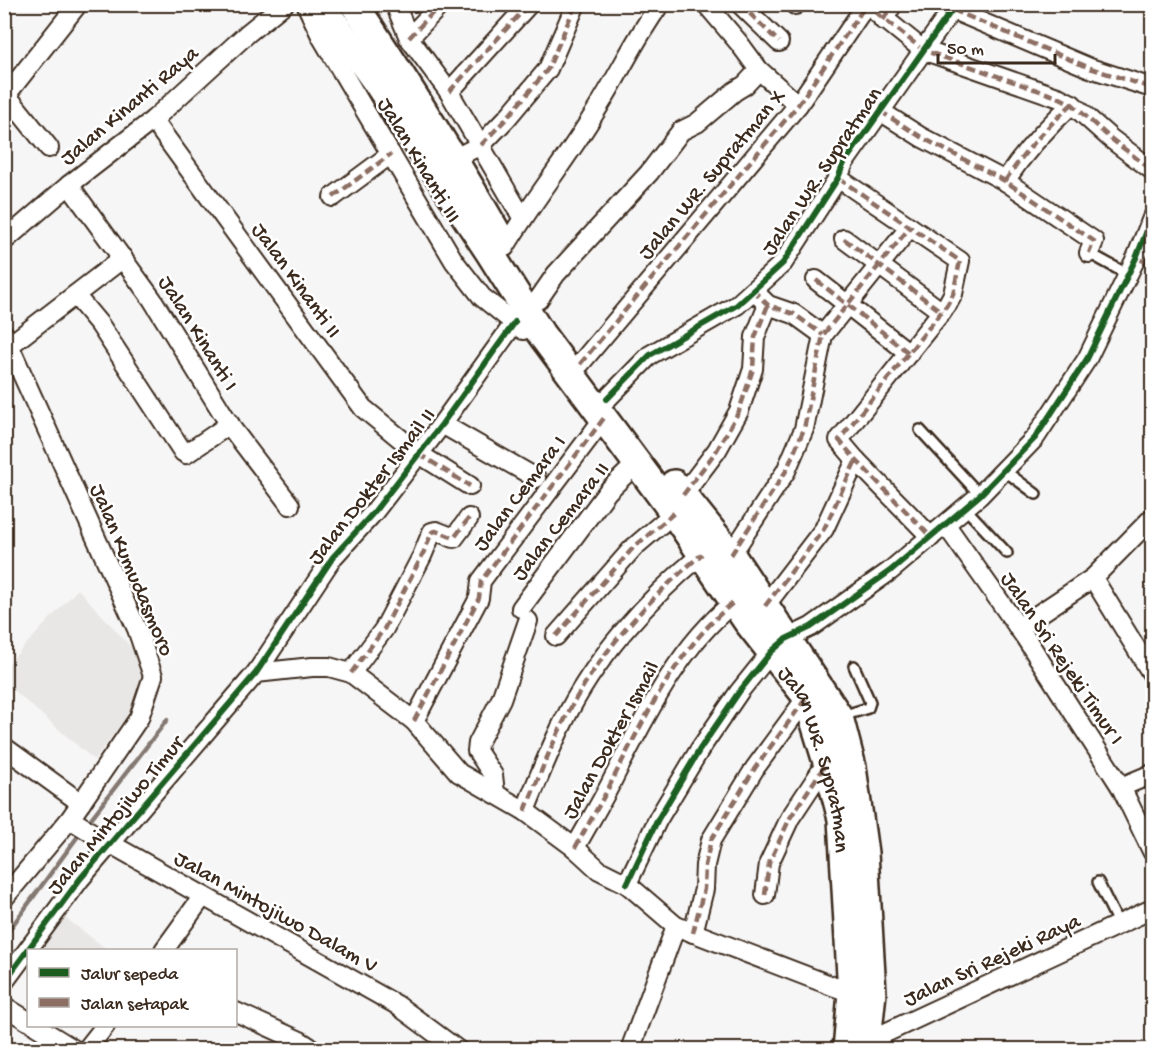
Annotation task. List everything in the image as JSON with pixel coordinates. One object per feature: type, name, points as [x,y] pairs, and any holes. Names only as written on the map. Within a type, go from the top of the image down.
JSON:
[{"type":"main road","name":"Jalan WR. Supratman","points":[[320,4],[378,84],[444,164],[505,247],[556,330],[579,374]]},
{"type":"main road","name":"Jalan WR. Supratman","points":[[354,4],[400,72],[490,254],[541,334],[579,374],[588,377],[637,463],[731,555],[765,606],[778,645],[807,697],[842,819],[862,993]]},
{"type":"main road","name":"Jalan WR. Supratman","points":[[605,409],[653,455],[702,554],[734,602],[778,645],[839,717],[852,767],[864,853],[862,993],[857,1047]]},
{"type":"street","points":[[49,148],[6,93],[78,4]]},
{"type":"street","name":"Jalan Kinanti Raya","points":[[4,240],[69,185],[153,120],[248,33],[284,4]]},
{"type":"street","name":"Jalan Kinanti III","points":[[306,4],[322,38],[454,261],[482,297],[515,322],[565,378],[572,384],[579,374]]},
{"type":"street","points":[[394,4],[409,38],[449,92],[523,219]]},
{"type":"street","points":[[409,38],[441,4]]},
{"type":"street","points":[[449,92],[529,4]]},
{"type":"street","points":[[444,164],[481,145],[548,69],[576,4]]},
{"type":"street","points":[[505,247],[595,114],[641,31],[660,4]]},
{"type":"street","points":[[740,4],[779,42]]},
{"type":"street","points":[[883,20],[893,4]]},
{"type":"street","points":[[706,5],[759,70],[798,105]]},
{"type":"street","points":[[866,5],[923,50],[1072,104],[1110,138],[1152,170]]},
{"type":"street","name":"Jalan WR. Supratman X","points":[[579,374],[798,105],[866,5]]},
{"type":"street","points":[[954,7],[1090,68],[1152,88]]},
{"type":"street","name":"Jalan WR. Supratman","points":[[605,409],[650,355],[737,304],[783,263],[838,178],[844,163],[954,7]]},
{"type":"street","points":[[538,300],[556,274],[649,173],[681,131],[697,123],[745,85],[759,70]]},
{"type":"street","points":[[1005,181],[1044,130],[1072,104]]},
{"type":"street","points":[[880,111],[921,137],[1005,181],[1094,241],[1089,253]]},
{"type":"street","name":"Jalan Kinanti II","points":[[153,120],[363,408],[419,454],[470,486]]},
{"type":"street","points":[[333,197],[391,154]]},
{"type":"street","points":[[838,178],[960,261],[953,294],[945,309],[839,439],[856,460],[931,537]]},
{"type":"street","name":"Jalan Kinanti I","points":[[69,185],[152,299],[230,424],[290,505]]},
{"type":"street","points":[[627,884],[658,819],[700,749],[739,692],[778,645],[819,621],[890,571],[980,495],[1035,438],[1086,359],[1138,265],[1152,218]]},
{"type":"street","points":[[731,555],[786,471],[804,429],[823,335],[910,227]]},
{"type":"street","points":[[844,239],[945,309]]},
{"type":"street","points":[[7,340],[75,295],[123,258]]},
{"type":"street","points":[[816,280],[909,353]]},
{"type":"street","points":[[753,290],[768,305],[794,314],[823,335]]},
{"type":"street","points":[[75,295],[100,325],[183,452],[186,453],[230,424]]},
{"type":"street","points":[[556,636],[633,548],[678,504],[717,450],[739,411],[753,369],[755,337],[768,305]]},
{"type":"street","name":"Jalan Dokter Ismail II","points":[[256,673],[333,557],[374,512],[419,454],[515,322]]},
{"type":"street","name":"Jalan Kumudasmoro","points":[[4,898],[75,822],[81,803],[139,718],[153,676],[137,629],[7,340]]},
{"type":"street","name":"Jalan Cemara I","points":[[414,721],[479,598],[482,581],[605,409]]},
{"type":"street","points":[[442,424],[536,478]]},
{"type":"street","points":[[765,606],[824,529],[856,460]]},
{"type":"street","name":"Jalan Cemara II","points":[[495,793],[493,775],[477,751],[478,743],[501,699],[524,615],[608,491],[637,463]]},
{"type":"street","points":[[351,673],[384,629],[432,532],[436,531],[454,538],[469,518]]},
{"type":"street","points":[[1018,628],[1093,578],[1152,518]]},
{"type":"street","name":"Jalan Sri Rejeki Timur I","points":[[946,525],[1018,628],[1121,788],[1152,851]]},
{"type":"street","points":[[525,811],[564,721],[590,675],[644,608],[676,575],[702,554]]},
{"type":"street","points":[[1093,578],[1152,674]]},
{"type":"street","name":"Jalan Dokter Ismail","points":[[575,848],[648,711],[670,676],[690,648],[734,602]]},
{"type":"street","points":[[256,673],[312,667],[329,667],[351,673],[414,721],[459,773],[525,811],[575,848],[599,870],[627,884],[685,930],[862,993]]},
{"type":"street","name":"Jalan Mintojiwo Timur","points":[[28,949],[80,879],[104,840],[256,673]]},
{"type":"street","points":[[630,1050],[704,889],[705,865],[711,840],[755,768],[807,697]]},
{"type":"street","points":[[4,747],[81,803]]},
{"type":"street","points":[[765,895],[769,863],[790,818],[827,762]]},
{"type":"street","points":[[1121,788],[1152,774]]},
{"type":"street","name":"Jalan Mintojiwo Dalam V","points":[[75,822],[397,1005],[458,1050]]},
{"type":"street","points":[[165,949],[202,896]]},
{"type":"street","name":"Jalan Sri Rejeki Raya","points":[[857,1047],[1152,909]]},
{"type":"street","name":"Jalan Mintojiwo Timur","points":[[4,982],[27,951]]},
{"type":"street","points":[[4,1006],[27,1020]]},
{"type":"street","points":[[237,1011],[314,1050]]},
{"type":"street","points":[[38,1027],[75,1050]]},
{"type":"street","points":[[86,1050],[104,1027]]},
{"type":"lane","points":[[1089,253],[1138,265]]},
{"type":"lane","points":[[920,430],[980,495]]},
{"type":"lane","points":[[1005,471],[1036,494]]},
{"type":"lane","points":[[965,508],[1007,553]]},
{"type":"lane","points":[[839,717],[868,708],[870,702],[854,666]]},
{"type":"lane","points":[[1098,882],[1119,925]]},
{"type":"shaded area","points":[[78,589],[142,659],[142,685],[134,709],[94,760],[5,683],[4,668]]},
{"type":"shaded area","points":[[60,914],[107,949],[42,949],[36,945]]},
{"type":"waterway","points":[[86,825],[167,720]]},
{"type":"waterway","points":[[4,937],[81,832]]},
{"type":"marked path","points":[[409,38],[441,4]]},
{"type":"marked path","points":[[449,92],[529,4]]},
{"type":"marked path","points":[[481,145],[548,69],[576,4]]},
{"type":"marked path","points":[[740,4],[779,42]]},
{"type":"marked path","points":[[866,4],[923,50],[1072,104],[1110,138],[1152,170]]},
{"type":"marked path","points":[[883,20],[893,4]]},
{"type":"marked path","points":[[580,364],[798,105],[866,5]]},
{"type":"marked path","points":[[953,10],[1090,68],[1152,88]]},
{"type":"marked path","points":[[1005,181],[1036,140],[1072,104]]},
{"type":"marked path","points":[[880,111],[921,137],[1005,181],[1094,241],[1089,253]]},
{"type":"marked path","points":[[333,197],[391,154]]},
{"type":"marked path","points":[[838,178],[960,261],[953,294],[947,305],[839,440],[931,537]]},
{"type":"marked path","points":[[731,555],[786,471],[804,429],[823,335],[910,227]]},
{"type":"marked path","points":[[844,239],[942,312]]},
{"type":"marked path","points":[[1136,258],[1152,264]]},
{"type":"marked path","points":[[816,280],[909,353]]},
{"type":"marked path","points":[[753,290],[768,305],[794,314],[823,335]]},
{"type":"marked path","points":[[683,495],[717,450],[739,411],[753,369],[755,337],[768,305]]},
{"type":"marked path","points":[[414,721],[479,598],[481,581],[604,418]]},
{"type":"marked path","points":[[419,454],[470,486]]},
{"type":"marked path","points":[[765,606],[824,529],[856,460]]},
{"type":"marked path","points":[[556,636],[633,548],[674,513]]},
{"type":"marked path","points":[[351,673],[384,629],[432,532],[436,531],[454,538],[469,518]]},
{"type":"marked path","points":[[525,811],[558,734],[590,676],[642,610],[702,554]]},
{"type":"marked path","points":[[575,848],[666,682],[697,639],[734,602]]},
{"type":"marked path","points":[[693,933],[704,889],[705,865],[711,840],[755,768],[807,697]]},
{"type":"marked path","points":[[765,895],[769,863],[790,818],[827,762]]},
{"type":"cycle path","points":[[607,399],[650,355],[737,305],[783,263],[838,178],[844,163],[956,4]]},
{"type":"cycle path","points":[[627,884],[658,819],[700,749],[739,692],[771,652],[786,639],[811,627],[890,571],[980,495],[1035,438],[1087,359],[1136,258],[1152,218]]},
{"type":"cycle path","points":[[28,949],[80,879],[256,673],[333,557],[374,512],[442,424],[515,322]]},
{"type":"cycle path","points":[[4,982],[27,951]]}]
